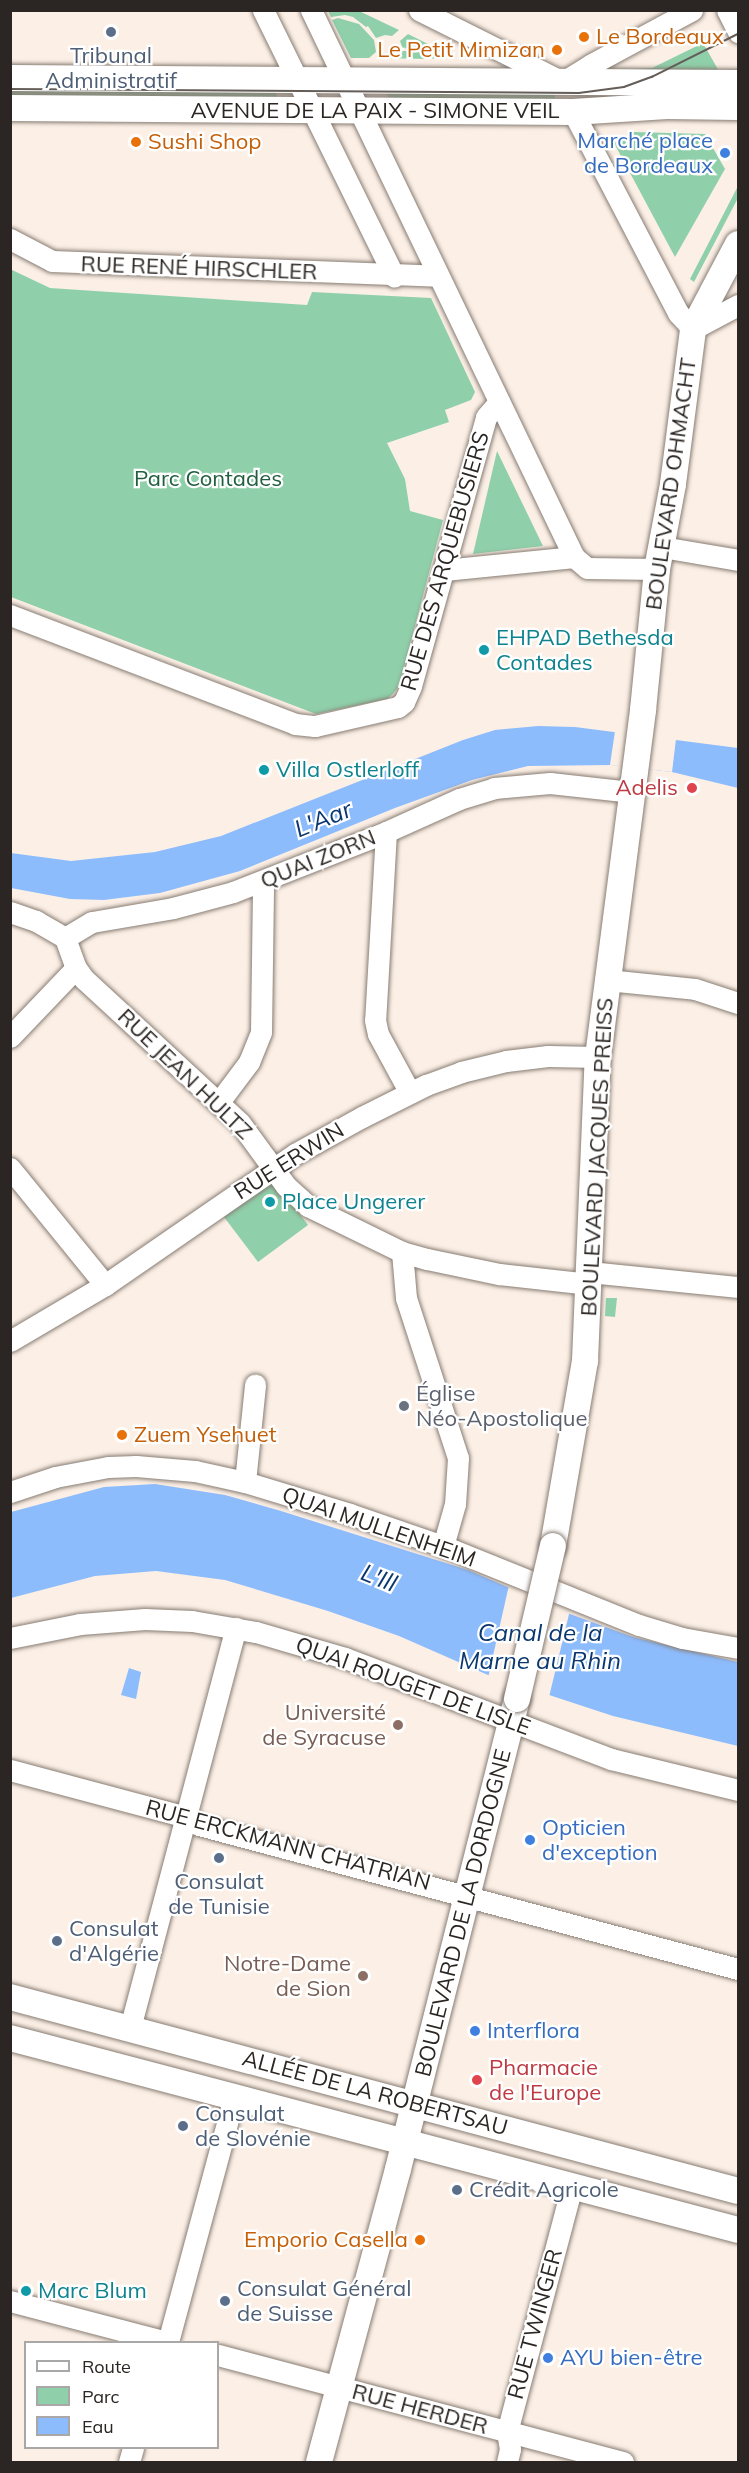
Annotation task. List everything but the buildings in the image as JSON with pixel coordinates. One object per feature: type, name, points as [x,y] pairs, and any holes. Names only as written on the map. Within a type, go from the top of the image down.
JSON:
[{"type":"main road","name":"AVENUE DE LA PAIX - SIMONE VEIL","points":[[10,78],[738,83]]},
{"type":"main road","name":"AVENUE DE LA PAIX - SIMONE VEIL","points":[[10,108],[313,112],[357,110],[573,112],[667,106],[738,106]]},
{"type":"main road","name":"BOULEVARD OHMACHT","points":[[633,780],[659,558],[693,329],[738,244]]},
{"type":"main road","name":"BOULEVARD JACQUES PREISS","points":[[514,1711],[553,1545],[582,1386],[590,1278],[598,1057],[633,780]]},
{"type":"main road","name":"BOULEVARD DE LA DORDOGNE","points":[[320,2463],[514,1711]]},
{"type":"main road","name":"ALLÉE DE LA ROBERTSAU","points":[[10,1997],[738,2191]]},
{"type":"main road","points":[[119,2067],[130,2028]]},
{"type":"main road","name":"ALLÉE DE LA ROBERTSAU","points":[[10,2038],[738,2230]]},
{"type":"main road","points":[[234,2098],[244,2058]]},
{"type":"street","points":[[263,10],[394,276]]},
{"type":"street","points":[[311,10],[357,110],[574,557],[587,568],[690,552],[738,560]]},
{"type":"street","points":[[419,10],[563,82],[590,64],[692,10]]},
{"type":"street","points":[[727,10],[738,32]]},
{"type":"street","points":[[573,112],[678,313],[693,329],[738,305]]},
{"type":"street","name":"RUE RENÉ HIRSCHLER","points":[[10,239],[52,261],[438,276]]},
{"type":"street","name":"RUE DES ARQUEBUSIERS","points":[[10,615],[295,724],[315,726],[386,711],[404,702],[411,686],[486,417],[499,402]]},
{"type":"street","points":[[444,570],[574,557]]},
{"type":"street","name":"QUAI ZORN","points":[[65,938],[92,922],[193,904],[263,882],[459,800],[512,785],[633,780]]},
{"type":"street","points":[[386,832],[375,1020],[378,1034],[410,1093]]},
{"type":"street","points":[[219,1102],[249,1062],[261,1032],[263,882]]},
{"type":"street","points":[[10,912],[36,921],[65,938],[76,968],[10,1037]]},
{"type":"street","name":"RUE JEAN HULTZ","points":[[76,968],[84,979],[240,1123],[296,1197],[308,1206],[402,1252],[488,1272],[738,1287]]},
{"type":"street","points":[[607,980],[695,989],[738,1003]]},
{"type":"street","name":"RUE ERWIN","points":[[10,1341],[105,1285],[274,1168],[324,1137],[410,1093],[461,1072],[506,1061],[548,1056],[598,1057]]},
{"type":"street","points":[[10,1168],[105,1285]]},
{"type":"street","points":[[402,1252],[406,1298],[459,1458],[457,1494],[442,1546]]},
{"type":"street","points":[[245,1482],[255,1385]]},
{"type":"street","name":"QUAI MULLENHEIM","points":[[10,1492],[79,1471],[136,1466],[195,1471],[245,1482],[442,1546],[639,1625],[682,1638],[738,1648]]},
{"type":"street","name":"QUAI ROUGET DE LISLE","points":[[10,1638],[57,1628],[124,1620],[192,1621],[236,1628],[345,1658],[514,1711],[611,1759],[738,1790]]},
{"type":"street","points":[[130,2028],[236,1628]]},
{"type":"street","name":"RUE ERCKMANN CHATRIAN","points":[[10,1770],[187,1817],[199,1825],[738,1969]]},
{"type":"street","points":[[168,2341],[234,2098]]},
{"type":"street","name":"RUE TWINGER","points":[[507,2463],[510,2449],[507,2432],[572,2186]]},
{"type":"street","points":[[10,2301],[160,2341]]},
{"type":"street","name":"RUE HERDER","points":[[219,2355],[623,2463]]},
{"type":"green space","points":[[328,11],[359,11],[399,30],[392,36],[385,35],[376,38],[368,26],[366,27],[353,17],[345,15],[331,17]]},
{"type":"green space","points":[[338,18],[359,24],[374,40],[376,52],[369,58],[351,58],[332,20]]},
{"type":"green space","points":[[408,34],[440,50],[433,59],[424,50],[414,46],[403,49],[400,41]]},
{"type":"green space","points":[[703,43],[720,73],[594,71],[652,68]]},
{"type":"green space","points":[[394,51],[417,51],[429,59],[381,58]]},
{"type":"green space","points":[[11,86],[274,88],[279,101],[11,98]]},
{"type":"green space","points":[[384,89],[555,91],[555,104],[391,102]]},
{"type":"green space","points":[[634,132],[705,134],[725,169],[675,257],[614,143]]},
{"type":"green space","points":[[738,186],[738,198],[694,282],[690,279]]},
{"type":"green space","name":"Parc Contades","points":[[10,269],[50,288],[307,305],[312,292],[431,298],[475,392],[471,400],[445,410],[449,422],[387,443],[405,479],[410,511],[443,520],[399,686],[393,694],[387,699],[316,714],[11,597]]},
{"type":"green space","points":[[497,451],[543,546],[473,554]]},
{"type":"green space","points":[[274,1180],[308,1225],[258,1262],[224,1217]]},
{"type":"green space","points":[[606,1298],[617,1298],[615,1317],[605,1316]]},
{"type":"water","name":"L'Aar","points":[[538,726],[575,727],[738,748],[738,788],[672,772],[611,765],[528,766],[472,780],[395,808],[240,871],[160,893],[104,900],[70,899],[11,888],[11,853],[71,861],[155,852],[221,836],[463,740],[495,730]]},
{"type":"water","points":[[155,1484],[225,1495],[281,1511],[468,1570],[570,1614],[633,1637],[738,1662],[738,1746],[613,1716],[488,1675],[399,1636],[328,1611],[225,1580],[156,1571],[95,1576],[11,1598],[11,1512],[104,1487]]},
{"type":"water","points":[[129,1668],[141,1672],[136,1699],[121,1695]]},
{"type":"pier","points":[[615,731],[676,739],[672,772],[610,765]]},
{"type":"pier","points":[[509,1585],[570,1610],[549,1697],[488,1678]]},
{"type":"tram line","points":[[10,89],[579,93],[624,87],[652,77],[738,34]]},
{"type":"place","name":"Tribunal Administratif","points":[[111,32]]},
{"type":"place","name":"Le Bordeaux","points":[[584,37]]},
{"type":"place","name":"Le Petit Mimizan","points":[[557,50]]},
{"type":"place","name":"Sushi Shop","points":[[136,142]]},
{"type":"place","name":"Marché place de Bordeaux","points":[[725,153]]},
{"type":"place","name":"EHPAD Bethesda Contades","points":[[484,650]]},
{"type":"place","name":"Villa Ostlerloff","points":[[264,770]]},
{"type":"place","name":"Adelis","points":[[692,788]]},
{"type":"place","name":"Place Ungerer","points":[[270,1202]]},
{"type":"place","name":"Église Néo-Apostolique","points":[[404,1406]]},
{"type":"place","name":"Zuem Ysehuet","points":[[122,1435]]},
{"type":"place","name":"Université de Syracuse","points":[[398,1725]]},
{"type":"place","name":"Opticien d'exception","points":[[530,1840]]},
{"type":"place","name":"Consulat de Tunisie","points":[[219,1858]]},
{"type":"place","name":"Consulat d'Algérie","points":[[57,1941]]},
{"type":"place","name":"Notre-Dame de Sion","points":[[363,1976]]},
{"type":"place","name":"Interflora","points":[[475,2031]]},
{"type":"place","name":"Pharmacie de l'Europe","points":[[477,2080]]},
{"type":"place","name":"Consulat de Slovénie","points":[[183,2126]]},
{"type":"place","name":"Crédit Agricole","points":[[457,2190]]},
{"type":"place","name":"Emporio Casella","points":[[420,2240]]},
{"type":"place","name":"Marc Blum","points":[[26,2291]]},
{"type":"place","name":"Consulat Général de Suisse","points":[[225,2301]]},
{"type":"place","name":"AYU bien-être","points":[[548,2358]]},
{"type":"water label","name":"L'Ill","points":[[379,1578]]},
{"type":"water label","name":"Canal de la Marne au Rhin","points":[[540,1647]]}]
